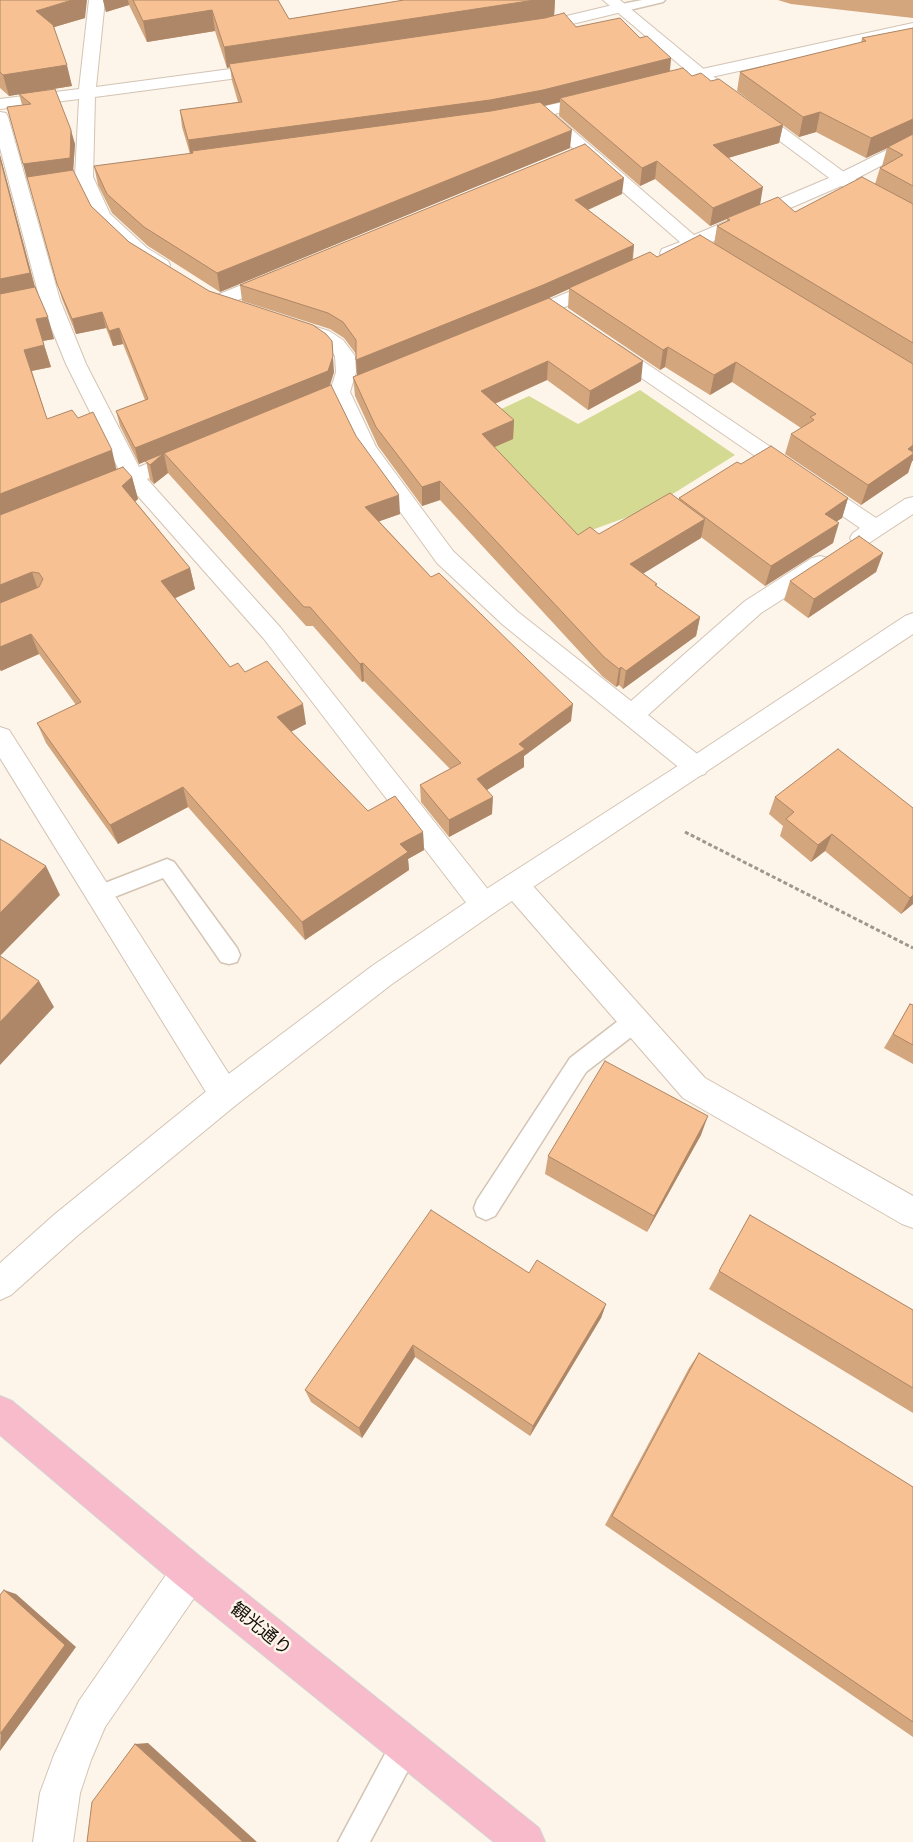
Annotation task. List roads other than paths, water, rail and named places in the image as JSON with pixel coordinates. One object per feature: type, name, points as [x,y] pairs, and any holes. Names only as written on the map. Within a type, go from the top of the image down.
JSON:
[{"type":"highway","name":"観光通り","points":[[0,1413],[190,1572],[525,1842]]},
{"type":"street","points":[[101,0],[97,0],[87,93],[84,177],[102,216],[140,252],[179,276]]},
{"type":"street","points":[[515,31],[544,27],[616,4],[700,74],[842,179],[913,218]]},
{"type":"street","points":[[654,85],[913,28]]},
{"type":"street","points":[[0,104],[284,66]]},
{"type":"street","points":[[498,121],[543,113],[608,97]]},
{"type":"street","points":[[543,113],[692,242],[718,258]]},
{"type":"street","points":[[0,117],[19,187],[41,301],[76,364],[133,477],[272,633],[484,905]]},
{"type":"street","points":[[657,259],[692,242],[842,179],[913,142]]},
{"type":"street","points":[[567,158],[585,151]]},
{"type":"street","points":[[65,180],[103,174]]},
{"type":"street","points":[[19,187],[37,184]]},
{"type":"street","points":[[244,310],[211,296],[292,271]]},
{"type":"street","points":[[505,326],[559,313],[621,275]]},
{"type":"street","points":[[279,321],[322,336],[336,344],[345,356],[346,372],[340,392],[366,449],[409,510],[446,557],[510,618],[696,768]]},
{"type":"street","points":[[599,340],[876,528]]},
{"type":"street","points":[[78,499],[196,451]]},
{"type":"street","points":[[631,716],[753,607],[913,504]]},
{"type":"street","points":[[0,1284],[66,1225],[225,1095],[375,981],[484,905],[696,768],[913,622]]},
{"type":"street","points":[[0,737],[225,1095]]},
{"type":"street","points":[[515,885],[694,1088],[913,1213]]},
{"type":"street","points":[[54,1842],[60,1793],[73,1755],[92,1714],[190,1572]]},
{"type":"lane","points":[[616,4],[659,0]]},
{"type":"lane","points":[[99,894],[167,868],[230,955]]},
{"type":"lane","points":[[486,1208],[578,1065],[635,1021]]},
{"type":"lane","points":[[354,1842],[406,1746]]}]
